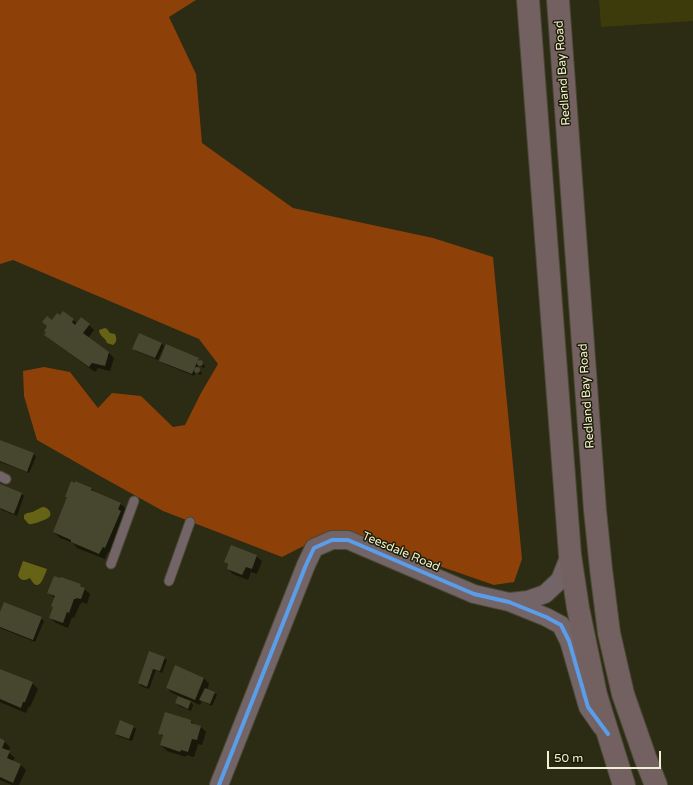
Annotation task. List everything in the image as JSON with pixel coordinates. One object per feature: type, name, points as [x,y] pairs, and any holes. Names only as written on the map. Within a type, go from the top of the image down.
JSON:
[{"type":"main road","points":[[528,0],[570,555],[578,608],[596,695],[624,785]]},
{"type":"main road","name":"Redland Bay Road","points":[[558,0],[595,510],[601,569],[609,633],[623,694],[656,785]]},
{"type":"street","name":"Teesdale Road","points":[[219,785],[314,548],[332,540],[348,540],[474,594],[509,602],[546,617],[561,625],[569,641],[588,706],[608,734]]},
{"type":"street","name":"Teesdale Road","points":[[509,602],[528,600],[545,594],[560,580],[570,555]]},
{"type":"lane","points":[[111,564],[134,501]]},
{"type":"lane","points":[[169,582],[190,522]]},
{"type":"shaded area","points":[[0,0],[196,0],[169,17],[196,74],[202,143],[293,208],[433,238],[493,257],[522,559],[514,582],[494,585],[335,530],[282,557],[163,511],[37,440],[24,396],[23,371],[44,367],[70,372],[98,408],[112,393],[141,396],[173,427],[185,425],[218,364],[199,339],[13,260],[0,264]]},
{"type":"shaded area","points":[[599,0],[693,0],[693,21],[601,27]]},
{"type":"shaded area","points":[[105,328],[110,333],[115,334],[116,340],[113,345],[107,343],[100,334],[99,330]]},
{"type":"shaded area","points":[[43,507],[50,511],[50,516],[38,522],[28,524],[24,519],[24,515]]},
{"type":"shaded area","points":[[23,561],[47,569],[38,585],[33,583],[30,578],[23,580],[19,577],[18,575]]},
{"type":"building","points":[[63,311],[74,319],[72,322],[75,325],[81,317],[90,324],[83,333],[109,352],[105,366],[92,363],[89,367],[44,335],[46,332],[44,331],[47,326],[42,322],[47,316],[52,320],[57,313],[60,315]]},
{"type":"building","points":[[139,333],[162,343],[155,358],[132,349]]},
{"type":"building","points":[[166,344],[199,358],[192,374],[159,361]]},
{"type":"building","points":[[200,360],[203,363],[200,366],[197,363]]},
{"type":"building","points":[[197,367],[200,370],[197,373],[194,370]]},
{"type":"building","points":[[0,440],[34,453],[27,472],[0,461]]},
{"type":"building","points":[[71,481],[75,483],[75,481],[92,488],[91,490],[121,503],[118,509],[121,511],[105,548],[103,547],[99,554],[71,542],[71,540],[53,532],[67,497],[65,497]]},
{"type":"building","points":[[0,484],[22,493],[14,514],[0,508]]},
{"type":"building","points":[[231,545],[257,555],[252,569],[246,567],[242,575],[227,569],[228,564],[224,562]]},
{"type":"building","points":[[54,576],[81,584],[80,586],[85,588],[81,599],[74,599],[69,613],[67,612],[63,623],[49,618],[53,607],[51,606],[55,596],[47,593]]},
{"type":"building","points":[[4,602],[42,617],[33,640],[0,627],[0,612]]},
{"type":"building","points":[[149,651],[165,657],[160,671],[153,669],[147,687],[138,683]]},
{"type":"building","points":[[175,665],[204,678],[195,700],[166,688]]},
{"type":"building","points":[[0,669],[33,682],[21,708],[0,699]]},
{"type":"building","points":[[205,688],[215,692],[210,704],[199,700]]},
{"type":"building","points":[[178,696],[191,701],[188,709],[175,703]]},
{"type":"building","points":[[165,712],[191,720],[191,723],[201,726],[197,740],[192,739],[188,752],[181,750],[180,752],[160,745],[163,735],[158,734]]},
{"type":"building","points":[[120,720],[134,726],[129,739],[115,734]]},
{"type":"building","points":[[0,738],[5,741],[2,748],[10,751],[7,758],[21,764],[13,783],[0,777]]},
{"type":"cycle path","points":[[219,785],[306,565],[314,548],[332,540],[348,540],[474,594],[509,602],[546,617],[561,625],[569,641],[588,707],[608,734]]}]
